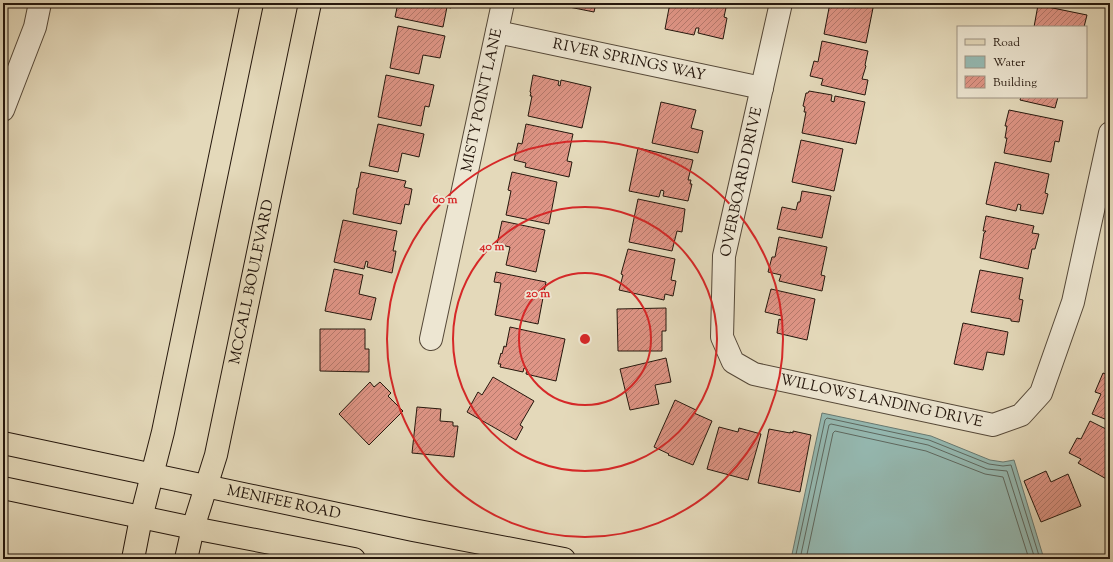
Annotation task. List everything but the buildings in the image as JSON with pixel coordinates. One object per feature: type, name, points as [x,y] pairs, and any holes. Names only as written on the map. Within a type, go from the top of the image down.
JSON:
[{"type":"main road","points":[[133,559],[141,518],[163,432],[252,3]]},
{"type":"main road","name":"MCCALL BOULEVARD","points":[[186,559],[193,528],[220,440],[310,3]]},
{"type":"main road","name":"MENIFEE ROAD","points":[[3,443],[413,530],[564,559]]},
{"type":"main road","points":[[3,488],[141,518],[354,559]]},
{"type":"street","points":[[3,110],[35,27],[40,3]]},
{"type":"street","name":"MISTY POINT LANE","points":[[431,339],[503,3]]},
{"type":"street","name":"OVERBOARD DRIVE","points":[[733,362],[722,337],[724,256],[781,3]]},
{"type":"street","name":"RIVER SPRINGS WAY","points":[[497,32],[762,88]]},
{"type":"street","name":"WILLOWS LANDING DRIVE","points":[[733,362],[754,374],[993,425],[1021,415],[1041,393],[1073,302],[1110,133]]},
{"type":"water","points":[[822,413],[931,436],[990,460],[1003,462],[1014,460],[1044,559],[791,559]]}]
